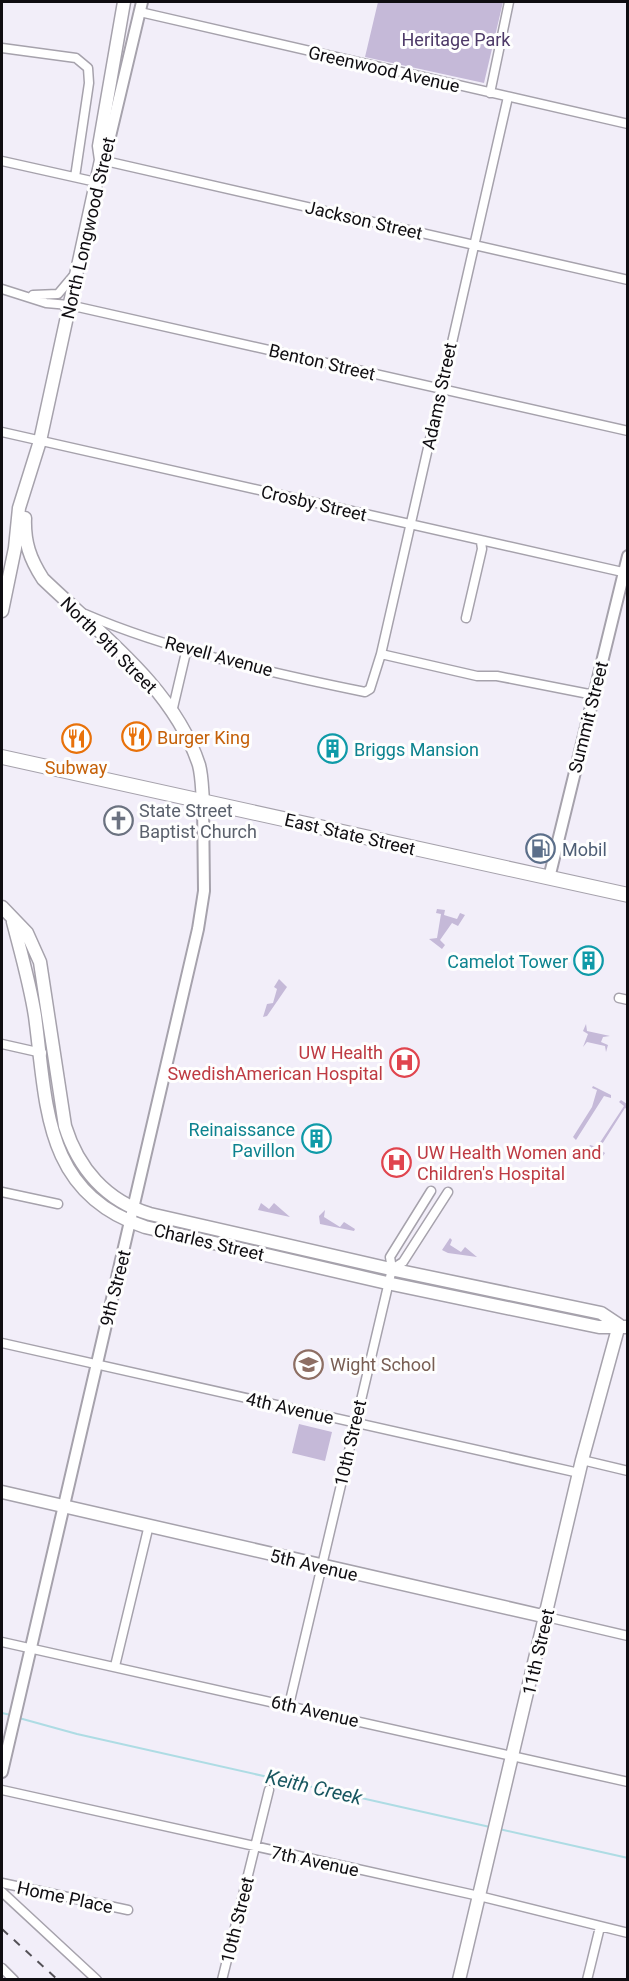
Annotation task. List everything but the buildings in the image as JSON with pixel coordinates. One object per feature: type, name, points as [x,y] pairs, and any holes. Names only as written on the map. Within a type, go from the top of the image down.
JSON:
[{"type":"main road","points":[[101,160],[99,146],[124,2]]},
{"type":"main road","name":"North Longwood Street","points":[[2,611],[7,557],[19,508],[40,441],[101,160]]},
{"type":"main road","name":"North Longwood Street","points":[[29,489],[36,455]]},
{"type":"main road","name":"North 9th Street","points":[[29,489],[24,529],[32,562],[43,579],[132,666],[172,712],[187,736],[200,767],[203,801]]},
{"type":"main road","name":"East State Street","points":[[2,757],[627,896]]},
{"type":"main road","name":"Charles Street","points":[[2,908],[13,922],[27,933],[39,962],[65,1126],[82,1166],[101,1187],[134,1209],[392,1269],[601,1312],[623,1326]]},
{"type":"main road","name":"Charles Street","points":[[13,922],[33,1002],[53,1137],[67,1169],[76,1182],[103,1207],[131,1222],[387,1283],[599,1327],[623,1326]]},
{"type":"main road","name":"11th Street","points":[[459,1980],[547,1617],[580,1467],[623,1326]]},
{"type":"main road","name":"5th Avenue","points":[[2,1492],[320,1567],[547,1617]]},
{"type":"street","points":[[490,93],[509,2]]},
{"type":"street","name":"North Longwood Street","points":[[101,160],[107,149],[141,7]]},
{"type":"street","name":"Greenwood Avenue","points":[[141,7],[490,93],[627,124]]},
{"type":"street","points":[[2,48],[76,58],[88,68],[89,83],[75,177]]},
{"type":"street","name":"Adams Street","points":[[365,692],[373,684],[381,654],[508,97]]},
{"type":"street","name":"Jackson Street","points":[[101,160],[627,280]]},
{"type":"street","points":[[2,162],[96,182]]},
{"type":"street","name":"Benton Street","points":[[18,293],[58,294],[77,270]]},
{"type":"street","name":"Benton Street","points":[[2,289],[46,303],[69,305],[627,431]]},
{"type":"street","name":"Crosby Street","points":[[2,432],[626,573]]},
{"type":"street","points":[[466,618],[482,549],[481,542]]},
{"type":"street","name":"Summit Street","points":[[549,878],[626,573],[627,556]]},
{"type":"street","name":"Revell Avenue","points":[[76,610],[107,623],[187,648],[365,692]]},
{"type":"street","points":[[172,712],[187,648]]},
{"type":"street","points":[[381,654],[477,676],[497,676],[594,695]]},
{"type":"street","name":"9th Street","points":[[2,1772],[134,1209],[203,901],[203,801]]},
{"type":"street","points":[[2,1044],[55,1056]]},
{"type":"street","name":"10th Street","points":[[289,1705],[392,1269],[390,1257],[431,1191]]},
{"type":"street","points":[[2,1192],[58,1204]]},
{"type":"street","points":[[392,1269],[403,1262],[448,1192]]},
{"type":"street","name":"4th Avenue","points":[[2,1343],[355,1422],[580,1467],[627,1471]]},
{"type":"street","points":[[115,1666],[149,1525]]},
{"type":"street","name":"5th Avenue","points":[[547,1617],[627,1636]]},
{"type":"street","name":"6th Avenue","points":[[2,1642],[627,1782]]},
{"type":"street","name":"7th Avenue","points":[[2,1790],[479,1896],[627,1933]]},
{"type":"street","name":"10th Street","points":[[222,1980],[269,1790]]},
{"type":"street","name":"Home Place","points":[[2,1883],[128,1910]]},
{"type":"street","points":[[2,1892],[98,1980]]},
{"type":"street","points":[[587,1980],[600,1927]]},
{"type":"street","points":[[2,1968],[14,1980]]},
{"type":"green space","name":"Heritage Park","points":[[378,2],[503,2],[484,83],[365,57]]},
{"type":"green space","points":[[437,909],[445,910],[444,915],[457,919],[460,913],[465,915],[458,926],[452,923],[440,940],[445,945],[442,949],[429,939],[437,938],[441,914],[436,913]]},
{"type":"green space","points":[[279,979],[287,987],[267,1016],[263,1017],[267,1004],[273,1003],[277,989],[274,987]]},
{"type":"green space","points":[[586,1024],[587,1031],[610,1036],[603,1037],[601,1042],[608,1045],[606,1052],[605,1046],[587,1042],[583,1047],[588,1034],[583,1031]]},
{"type":"green space","points":[[593,1086],[611,1095],[611,1098],[604,1096],[576,1140],[573,1137],[592,1107],[597,1090],[592,1088]]},
{"type":"green space","points":[[621,1100],[627,1104],[627,1109],[625,1108],[599,1149],[605,1153],[603,1156],[589,1147],[590,1145],[597,1147],[624,1106],[619,1102]]},
{"type":"green space","points":[[261,1203],[269,1209],[274,1203],[290,1217],[258,1210]]},
{"type":"green space","points":[[325,1210],[324,1217],[340,1227],[344,1222],[355,1229],[354,1231],[320,1224],[319,1216]]},
{"type":"green space","points":[[450,1238],[452,1240],[450,1245],[461,1252],[465,1247],[477,1257],[442,1250]]},
{"type":"green space","points":[[299,1424],[332,1432],[325,1461],[292,1453]]},
{"type":"waterway","name":"Keith Creek","points":[[2,1713],[11,1715]]},
{"type":"waterway","name":"Keith Creek","points":[[19,1718],[77,1734],[490,1827]]},
{"type":"waterway","name":"Keith Creek","points":[[499,1829],[628,1858]]},
{"type":"railway","points":[[2,1929],[58,1980]]},
{"type":"place","name":"Burger King","points":[[136,737]]},
{"type":"place","name":"Subway","points":[[76,738]]},
{"type":"place","name":"Briggs Mansion","points":[[333,749]]},
{"type":"place","name":"State Street Baptist Church","points":[[118,820]]},
{"type":"place","name":"Mobil","points":[[541,849]]},
{"type":"place","name":"Camelot Tower","points":[[589,961]]},
{"type":"place","name":"UW Health SwedishAmerican Hospital","points":[[404,1062]]},
{"type":"place","name":"Reinaissance Pavillon","points":[[316,1139]]},
{"type":"place","name":"UW Health Women and Children's Hospital","points":[[396,1162]]},
{"type":"place","name":"Wight School","points":[[309,1364]]}]
